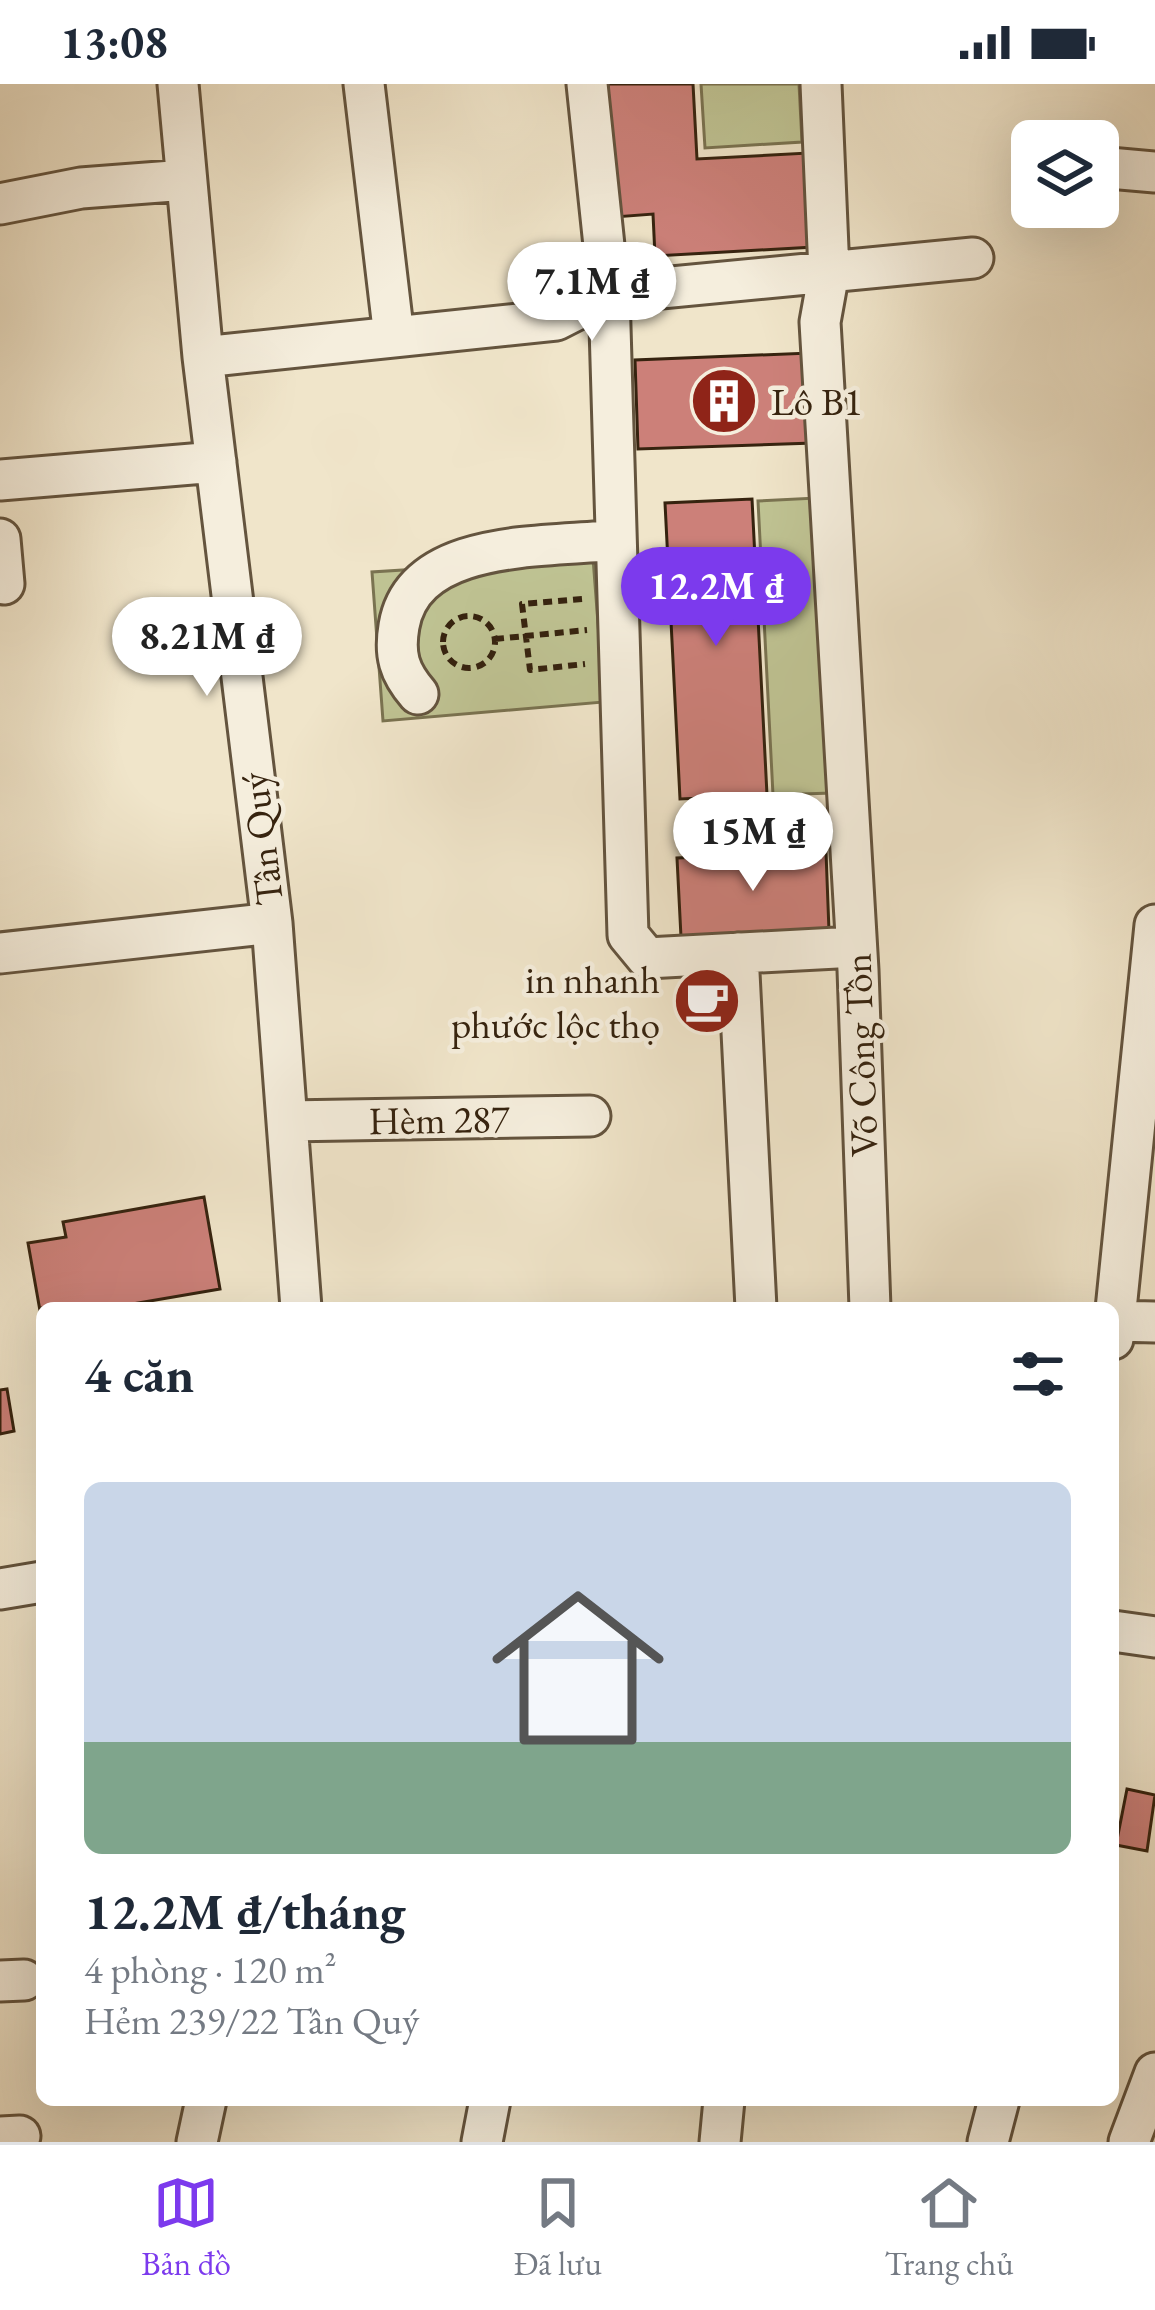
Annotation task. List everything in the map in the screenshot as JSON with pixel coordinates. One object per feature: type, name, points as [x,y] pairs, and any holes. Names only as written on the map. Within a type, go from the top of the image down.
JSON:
[{"type":"street","name":"Tân Quý","points":[[178,84],[203,357],[272,923],[301,1302]]},
{"type":"street","points":[[364,84],[394,337]]},
{"type":"street","points":[[586,84],[609,293],[628,935],[647,958],[856,946]]},
{"type":"street","name":"Võ Công Tồn","points":[[821,84],[829,272],[820,322],[856,946],[870,1302]]},
{"type":"street","points":[[1119,169],[1155,172]]},
{"type":"street","points":[[0,204],[81,188],[186,180]]},
{"type":"street","points":[[203,357],[556,320],[609,293],[973,258]]},
{"type":"street","points":[[0,479],[216,462]]},
{"type":"street","points":[[0,539],[4,584]]},
{"type":"street","points":[[418,694],[401,675],[398,634],[412,588],[428,573],[459,558],[616,540]]},
{"type":"street","points":[[0,952],[272,923]]},
{"type":"street","points":[[1116,1302],[1154,950]]},
{"type":"street","points":[[738,953],[756,1302]]},
{"type":"street","name":"Hèm 287","points":[[287,1121],[590,1116]]},
{"type":"street","points":[[1119,1321],[1155,1322]]},
{"type":"street","points":[[0,1589],[36,1583]]},
{"type":"street","points":[[1119,1632],[1155,1636]]},
{"type":"street","points":[[1129,2142],[1152,2092]]},
{"type":"street","points":[[197,2142],[205,2106]]},
{"type":"street","points":[[482,2142],[489,2106]]},
{"type":"street","points":[[720,2142],[723,2106]]},
{"type":"street","points":[[988,2142],[997,2106]]},
{"type":"path","points":[[582,599],[522,604],[530,670],[589,663]]},
{"type":"path","points":[[464,616],[488,623],[495,639],[493,656],[471,669],[454,664],[442,642],[449,626],[464,616]]},
{"type":"path","points":[[495,639],[619,627]]},
{"type":"green space","points":[[701,84],[799,84],[802,142],[705,148]]},
{"type":"green space","points":[[816,498],[831,793],[773,795],[758,501]]},
{"type":"green space","points":[[593,558],[604,702],[383,721],[372,572]]},
{"type":"building","points":[[608,84],[693,84],[697,159],[808,153],[814,247],[655,256],[653,214],[615,217]]},
{"type":"building","name":"Lô B1","points":[[810,353],[813,443],[638,449],[635,360]]},
{"type":"building","points":[[752,499],[767,795],[680,799],[665,503]]},
{"type":"building","points":[[826,852],[829,931],[681,937],[677,858]]},
{"type":"building","points":[[204,1197],[220,1289],[144,1302],[38,1302],[28,1243],[66,1237],[63,1222]]},
{"type":"building","points":[[7,1389],[14,1431],[0,1434],[0,1390]]},
{"type":"building","points":[[1127,1789],[1155,1795],[1147,1851],[1119,1846]]},
{"type":"place","name":"Lô B1","points":[[724,401]]},
{"type":"place","name":"in nhanh phước lộc thọ","points":[[707,1001]]}]
